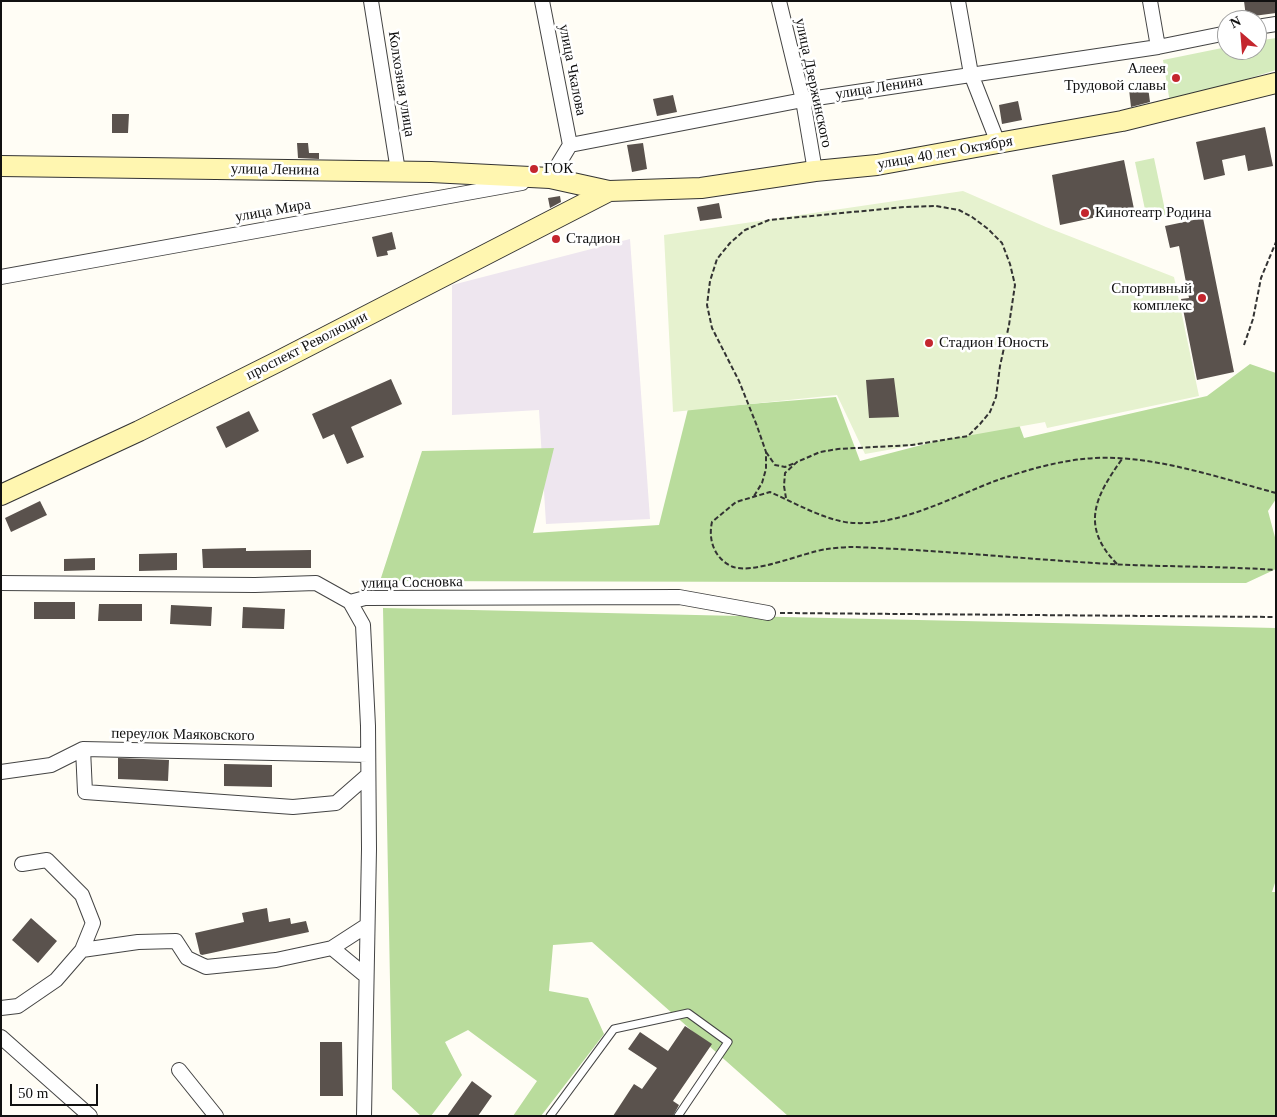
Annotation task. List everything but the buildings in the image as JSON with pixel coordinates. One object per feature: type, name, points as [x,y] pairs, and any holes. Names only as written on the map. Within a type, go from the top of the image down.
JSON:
[{"type":"street","name":"Колхозная улица","points":[[371,1],[398,171]]},
{"type":"street","name":"улица Чкалова","points":[[542,1],[570,145]]},
{"type":"street","name":"улица Дзержинского","points":[[779,1],[803,100],[815,171]]},
{"type":"street","points":[[958,1],[971,74],[998,144]]},
{"type":"street","points":[[1150,1],[1158,47]]},
{"type":"street","name":"улица Ленина","points":[[570,145],[803,100],[1158,47],[1217,36]]},
{"type":"street","name":"улица 40 лет Октября","points":[[609,191],[701,188],[815,171],[877,165],[1122,121],[1276,83]]},
{"type":"street","points":[[550,178],[570,145]]},
{"type":"street","name":"улица Ленина","points":[[1,166],[398,171],[550,178],[609,191]]},
{"type":"street","name":"улица Мира","points":[[1,277],[550,178]]},
{"type":"street","name":"проспект Революции","points":[[1,495],[139,431],[609,191]]},
{"type":"street","name":"улица Сосновка","points":[[1,583],[255,585],[316,583],[350,602],[365,598],[679,597],[768,613]]},
{"type":"street","points":[[350,602],[363,625],[368,726],[364,1116]]},
{"type":"street","points":[[83,749],[85,792],[293,807],[336,803],[368,775]]},
{"type":"street","name":"переулок Маяковского","points":[[1,772],[50,765],[83,749],[368,755]]},
{"type":"street","points":[[1,1008],[18,1006],[56,980],[82,950],[93,923],[82,895],[47,860],[22,864]]},
{"type":"street","points":[[82,950],[138,942],[176,941],[187,958],[206,966],[276,960],[332,948],[366,926]]},
{"type":"street","points":[[332,948],[366,976]]},
{"type":"street","points":[[1,1037],[90,1116]]},
{"type":"street","points":[[179,1070],[216,1116]]},
{"type":"lane","points":[[550,1116],[614,1029],[688,1014],[728,1042],[678,1116]]},
{"type":"path","points":[[936,206],[959,210],[972,217],[1002,243],[1015,285],[996,397],[990,412],[968,436],[912,446],[838,449],[820,452],[797,462],[784,467],[775,465],[766,452],[749,404],[712,328],[707,305],[710,281],[717,259],[730,242],[745,230],[769,220],[905,207],[936,206]]},
{"type":"path","points":[[1244,344],[1253,319],[1261,278],[1276,242]]},
{"type":"path","points":[[754,496],[762,483],[766,469],[766,452]]},
{"type":"path","points":[[1276,493],[1150,460],[1084,458],[1052,464],[997,481],[900,518],[865,522],[840,521],[770,492],[736,502],[712,522],[709,533],[714,550],[721,559],[732,567],[748,569],[826,549],[851,547],[906,549],[1117,564],[1276,570]]},
{"type":"path","points":[[1117,564],[1106,554],[1098,535],[1094,518],[1097,500],[1122,459]]},
{"type":"path","points":[[787,499],[784,486],[785,473],[797,462]]},
{"type":"path","points":[[768,613],[1276,617]]},
{"type":"shaded area","points":[[630,239],[650,519],[546,524],[539,410],[452,415],[452,285]]},
{"type":"green space","points":[[1276,38],[1276,70],[1170,103],[1163,60],[1217,49],[1217,60],[1267,60],[1267,39]]},
{"type":"green space","points":[[1154,158],[1166,215],[1147,219],[1135,162]]},
{"type":"green space","name":"Стадион Юность","points":[[963,191],[1046,227],[1174,277],[1199,396],[1047,428],[1045,422],[865,454],[837,395],[673,412],[664,235]]},
{"type":"green space","points":[[1250,364],[1276,373],[1276,499],[1268,511],[1276,541],[1276,569],[1246,583],[380,581],[422,451],[554,448],[533,533],[659,525],[688,409],[836,397],[860,461],[1017,419],[1024,438],[1207,396]]},
{"type":"green space","points":[[383,608],[1276,628],[1276,880],[1272,892],[1276,892],[1276,1116],[788,1116],[592,942],[553,945],[549,991],[588,998],[604,1034],[541,1116],[513,1116],[537,1081],[468,1030],[445,1042],[462,1075],[431,1116],[421,1116],[392,1089]]},
{"type":"place","name":"Алеея Трудовой славы","points":[[1176,78]]},
{"type":"place","name":"ГОК","points":[[534,169]]},
{"type":"place","name":"Кинотеатр Родина","points":[[1085,213]]},
{"type":"place","name":"Стадион","points":[[556,239]]},
{"type":"place","name":"Спортивный комплекс","points":[[1202,298]]},
{"type":"place","name":"Стадион Юность","points":[[929,343]]}]
